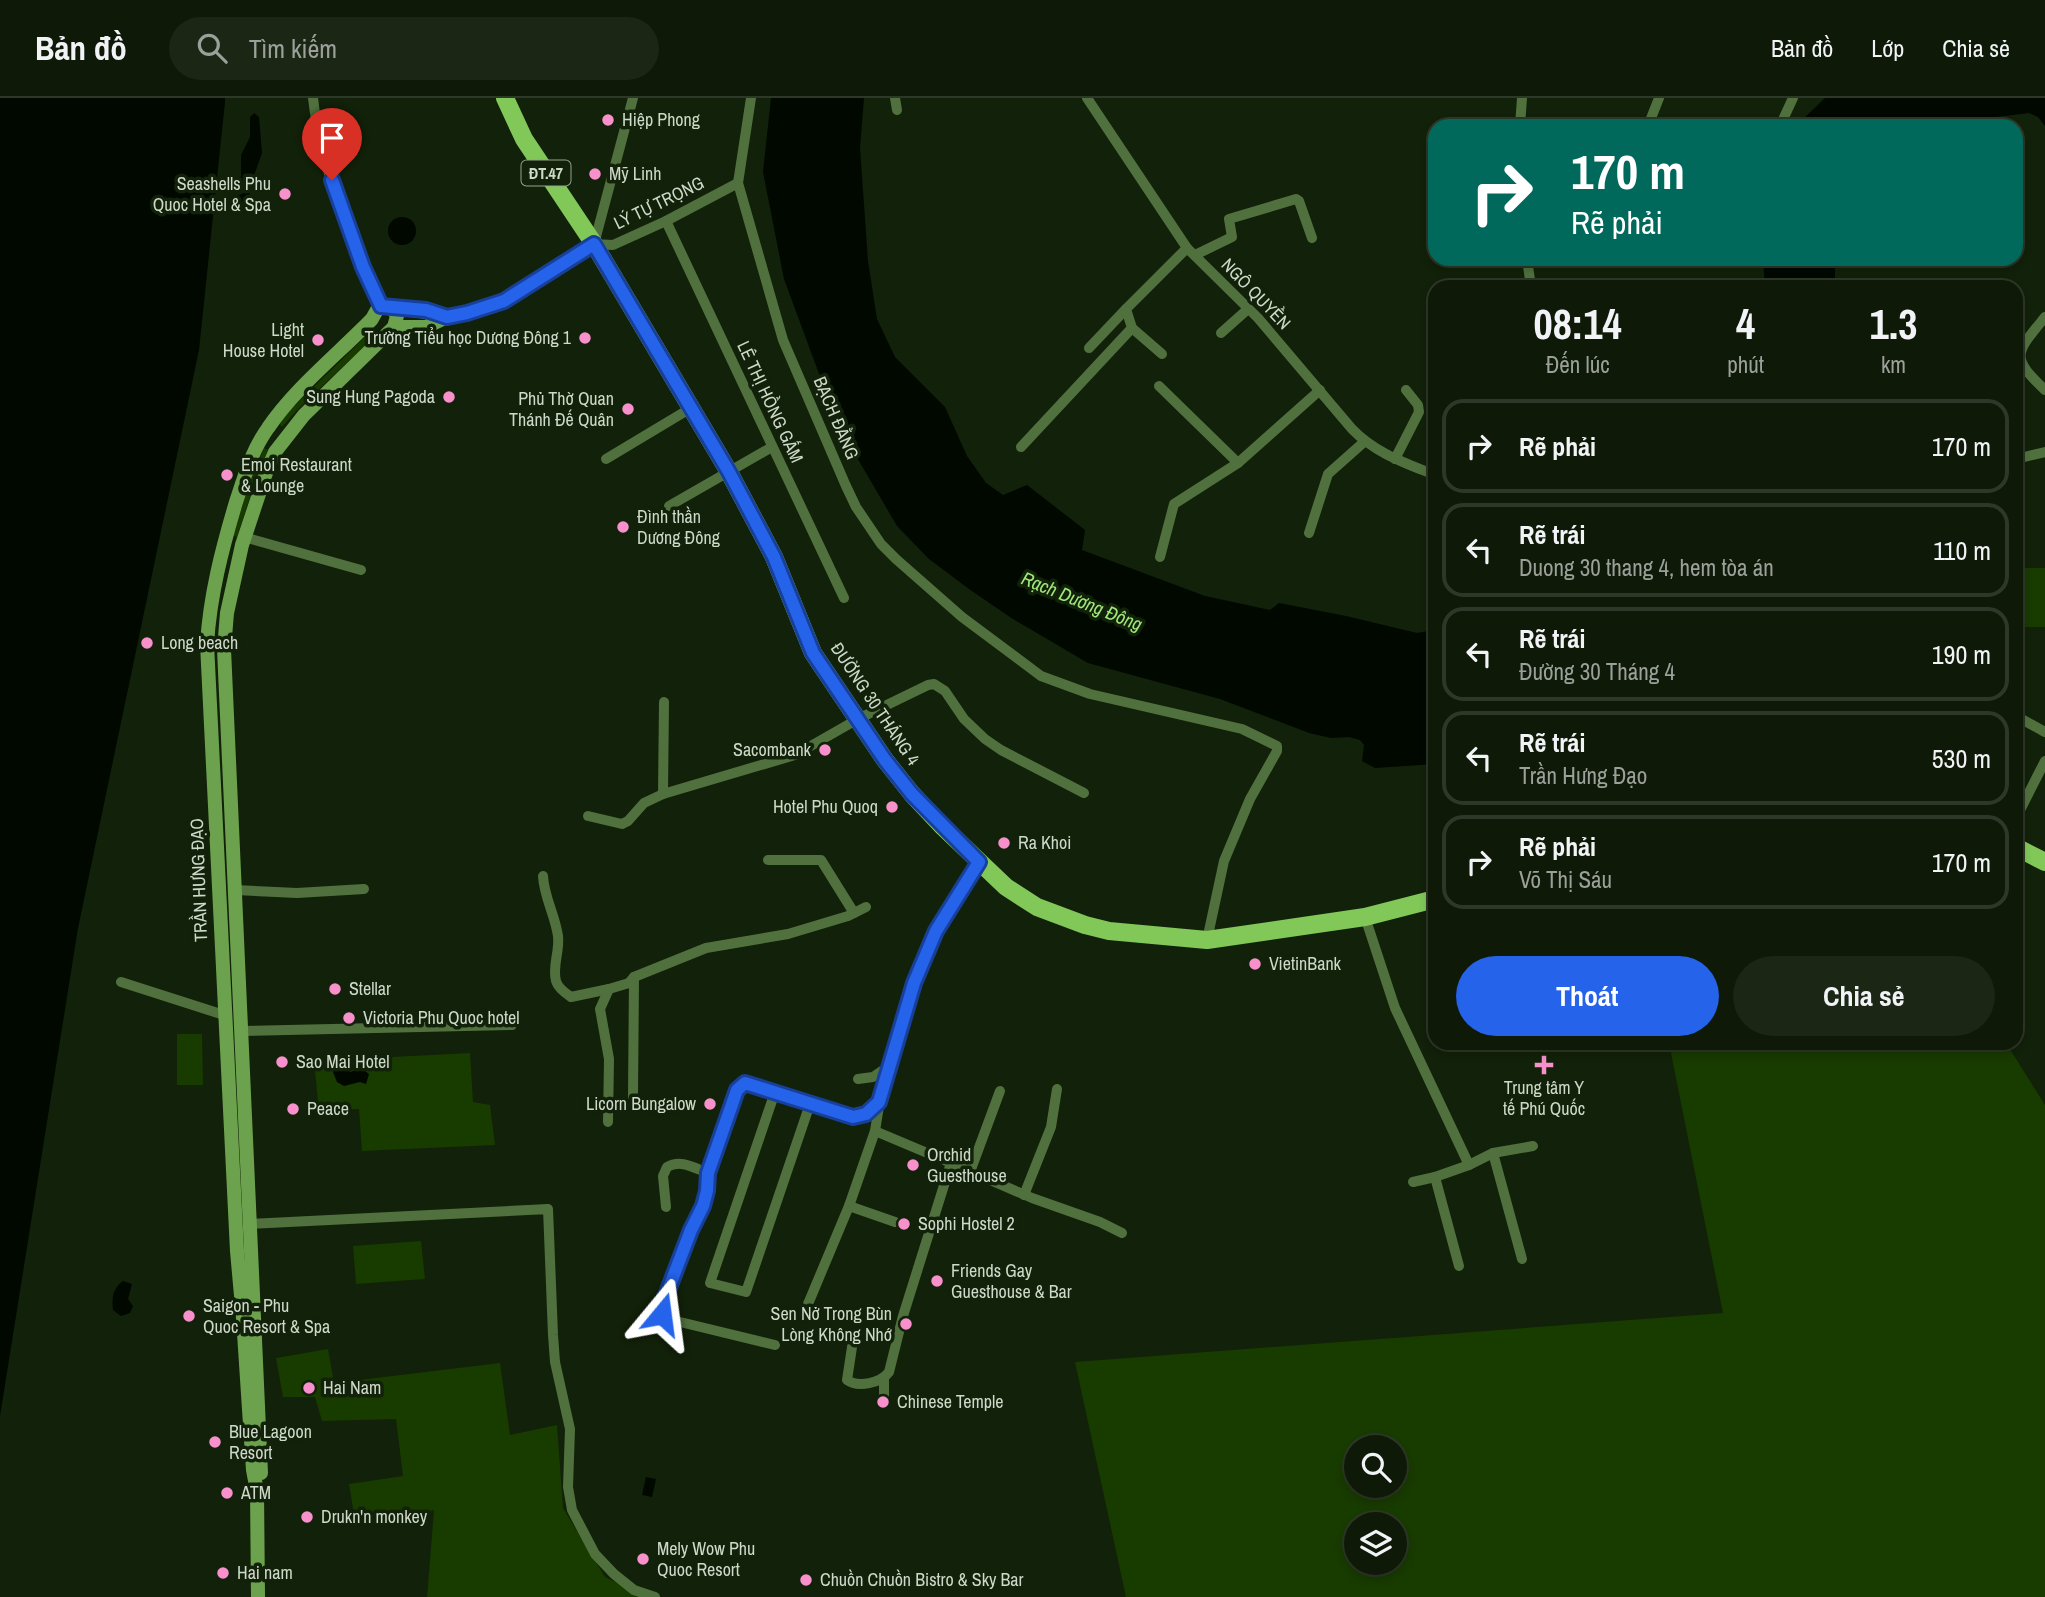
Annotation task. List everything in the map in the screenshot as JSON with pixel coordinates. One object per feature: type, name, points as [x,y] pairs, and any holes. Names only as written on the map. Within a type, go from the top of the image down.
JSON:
[{"type":"main road","name":"ĐƯỜNG 30 THÁNG 4","points":[[505,98],[524,139],[594,244],[729,472],[774,557],[813,653],[885,760],[912,794],[1006,887],[1026,901],[1085,925],[1109,931],[1207,940],[1365,917],[1428,901]]},
{"type":"main road","points":[[382,311],[378,329],[426,327],[447,317],[504,301],[594,244]]},
{"type":"main road","points":[[382,311],[426,310],[447,317]]},
{"type":"main road","points":[[382,311],[397,316],[392,329]]},
{"type":"main road","name":"TRẦN HƯNG ĐẠO","points":[[249,1318],[237,1251],[218,891],[209,615],[224,540],[248,464],[269,425],[289,401],[382,311]]},
{"type":"main road","name":"TRẦN HƯNG ĐẠO","points":[[258,1597],[257,1491],[253,1470],[249,1318],[251,1224],[239,1016],[236,890],[224,649],[227,613],[243,541],[265,473],[285,437],[392,329]]},
{"type":"main road","points":[[269,425],[285,437]]},
{"type":"main road","points":[[224,540],[243,541]]},
{"type":"main road","points":[[2023,852],[2044,862]]},
{"type":"main road","points":[[218,891],[236,890]]},
{"type":"main road","points":[[224,1016],[239,1016]]},
{"type":"street","points":[[313,98],[323,156],[363,267],[382,311]]},
{"type":"street","points":[[594,244],[633,98]]},
{"type":"street","name":"BẠCH ĐẰNG","points":[[751,98],[738,183],[783,340],[856,507],[881,544],[962,617],[1041,676],[1090,694],[1242,729],[1277,746],[1224,861],[1207,940]]},
{"type":"street","points":[[895,98],[897,110]]},
{"type":"street","name":"NGÔ QUYỀN","points":[[1087,98],[1191,252],[1248,309],[1364,442],[1395,459],[1428,472]]},
{"type":"street","points":[[1520,119],[1522,98]]},
{"type":"street","points":[[1651,119],[1659,98]]},
{"type":"street","points":[[1783,119],[1793,98]]},
{"type":"street","name":"LÝ TỰ TRỌNG","points":[[594,244],[613,245],[738,183]]},
{"type":"street","points":[[1089,348],[1126,309],[1191,252],[1232,237],[1229,219],[1296,199],[1311,238]]},
{"type":"street","name":"LÊ THỊ HỒNG GẤM","points":[[666,221],[844,598]]},
{"type":"street","points":[[1126,309],[1132,328],[1162,354]]},
{"type":"street","points":[[1221,333],[1248,309]]},
{"type":"street","points":[[2023,348],[2045,317]]},
{"type":"street","points":[[1021,447],[1132,328]]},
{"type":"street","points":[[2023,368],[2045,390]]},
{"type":"street","points":[[1159,386],[1238,463]]},
{"type":"street","points":[[1160,557],[1174,504],[1238,463],[1320,390]]},
{"type":"street","points":[[1395,459],[1419,412],[1418,405],[1406,390]]},
{"type":"street","points":[[606,459],[691,408]]},
{"type":"street","points":[[1309,533],[1328,474],[1364,442]]},
{"type":"street","points":[[669,506],[772,447]]},
{"type":"street","points":[[2023,457],[2045,452]]},
{"type":"street","points":[[243,541],[361,570]]},
{"type":"street","points":[[588,816],[622,824],[644,803],[663,794],[795,755],[858,719],[934,684],[945,691],[964,719],[985,739],[1084,793]]},
{"type":"street","points":[[663,794],[664,702]]},
{"type":"street","points":[[2023,720],[2045,732]]},
{"type":"street","points":[[2023,804],[2045,761]]},
{"type":"street","points":[[768,860],[821,860],[854,913]]},
{"type":"street","points":[[808,1304],[849,1206],[875,1131],[879,1102],[914,983],[936,931],[979,862]]},
{"type":"street","points":[[543,876],[558,936],[556,981],[560,989],[571,997],[629,983],[634,977],[706,948],[788,934],[866,907]]},
{"type":"street","points":[[236,890],[297,893],[364,890]]},
{"type":"street","points":[[1365,917],[1395,1008],[1469,1165]]},
{"type":"street","points":[[632,1096],[634,977]]},
{"type":"street","points":[[121,982],[224,1016]]},
{"type":"street","points":[[608,1122],[609,1059],[600,1009],[609,989]]},
{"type":"street","points":[[240,1031],[512,1025]]},
{"type":"street","points":[[858,1079],[873,1077],[889,1066]]},
{"type":"street","points":[[775,1345],[666,1318],[662,1314],[662,1306],[703,1206],[708,1173],[737,1090],[745,1083],[853,1117],[866,1114],[879,1102]]},
{"type":"street","points":[[1024,1195],[1051,1127],[1057,1089]]},
{"type":"street","points":[[970,1172],[1000,1091]]},
{"type":"street","points":[[775,1092],[709,1283],[746,1292],[810,1104]]},
{"type":"street","points":[[875,1131],[1024,1195],[1074,1211],[1122,1233]]},
{"type":"street","points":[[1413,1182],[1469,1165],[1493,1153],[1533,1146]]},
{"type":"street","points":[[1493,1153],[1522,1259]]},
{"type":"street","points":[[666,1207],[663,1176],[667,1167],[684,1163],[708,1173]]},
{"type":"street","points":[[854,1335],[847,1380],[853,1384],[884,1379],[889,1373],[903,1317],[951,1163]]},
{"type":"street","points":[[1435,1177],[1459,1266]]},
{"type":"street","points":[[849,1206],[895,1222]]},
{"type":"street","points":[[251,1224],[548,1209],[552,1335],[555,1362],[570,1429],[568,1487],[572,1510],[595,1554],[614,1574],[634,1590],[655,1597]]},
{"type":"street","points":[[884,1379],[884,1399]]},
{"type":"green space","points":[[366,336],[370,341],[282,427],[278,422]]},
{"type":"green space","points":[[264,448],[268,450],[237,537],[232,535],[248,485]]},
{"type":"green space","points":[[2023,568],[2045,568],[2045,627],[2023,627]]},
{"type":"green space","points":[[177,1034],[202,1034],[203,1085],[177,1085]]},
{"type":"green space","points":[[1670,1050],[2010,1050],[2045,1105],[2045,1597],[1126,1597],[1075,1362],[1723,1313]]},
{"type":"green space","points":[[470,1053],[473,1102],[490,1105],[495,1145],[362,1151],[359,1109],[319,1111],[314,1061]]},
{"type":"green space","points":[[421,1241],[425,1279],[356,1284],[353,1246]]},
{"type":"green space","points":[[328,1349],[334,1383],[500,1363],[510,1435],[557,1425],[563,1508],[605,1577],[647,1597],[427,1597],[434,1510],[356,1526],[349,1484],[403,1476],[396,1419],[322,1421],[315,1397],[283,1397],[276,1358]]},
{"type":"water","points":[[0,98],[225,98],[225,102],[199,350],[78,928],[0,1416]]},
{"type":"water","name":"Rạch Dương Đông","points":[[771,98],[864,98],[860,148],[868,261],[877,319],[895,357],[945,407],[967,456],[986,483],[1003,495],[1027,485],[1085,530],[1082,550],[1205,596],[1270,610],[1279,603],[1417,633],[1428,631],[1428,764],[1375,768],[1362,761],[1364,745],[1360,740],[1309,733],[1220,699],[1088,663],[1013,619],[929,559],[897,526],[838,425],[784,279],[763,172]]},
{"type":"water","points":[[1825,98],[2045,98],[2045,126],[2038,117],[2029,113],[1980,119],[1803,119]]},
{"type":"water","points":[[254,113],[259,117],[262,153],[252,181],[239,190],[236,186],[241,176],[241,155],[250,137],[250,117]]},
{"type":"water","points":[[249,190],[250,195],[246,196],[249,203],[245,212],[235,210],[236,197]]},
{"type":"water","points":[[402,217],[412,221],[416,231],[412,241],[402,245],[392,241],[388,231],[392,221]]},
{"type":"water","points":[[1764,266],[1835,266],[1835,280],[1764,280]]},
{"type":"water","points":[[340,1066],[351,1072],[360,1067],[369,1074],[366,1084],[360,1082],[344,1086],[337,1082],[333,1072]]},
{"type":"water","points":[[123,1281],[132,1284],[128,1299],[133,1306],[130,1313],[121,1316],[113,1310],[113,1302],[115,1291]]},
{"type":"water","points":[[646,1477],[656,1479],[652,1497],[642,1495]]},
{"type":"place","name":"Hiệp Phong","points":[[608,120]]},
{"type":"place","name":"Mỹ Linh","points":[[595,174]]},
{"type":"place","name":"Seashells Phu Quoc Hotel & Spa","points":[[285,194]]},
{"type":"place","name":"Trường Tiểu học Dương Đông 1","points":[[585,338]]},
{"type":"place","name":"Light House Hotel","points":[[318,340]]},
{"type":"place","name":"Sung Hung Pagoda","points":[[449,397]]},
{"type":"place","name":"Phủ Thờ Quan Thánh Đế Quân","points":[[628,409]]},
{"type":"place","name":"Emoi Restaurant & Lounge","points":[[227,475]]},
{"type":"place","name":"Đình thần Dương Đông","points":[[623,527]]},
{"type":"place","name":"Long beach","points":[[147,643]]},
{"type":"place","name":"Sacombank","points":[[825,750]]},
{"type":"place","name":"Hotel Phu Quoq","points":[[892,807]]},
{"type":"place","name":"Ra Khoi","points":[[1004,843]]},
{"type":"place","name":"VietinBank","points":[[1255,964]]},
{"type":"place","name":"Stellar","points":[[335,989]]},
{"type":"place","name":"Victoria Phu Quoc hotel","points":[[349,1018]]},
{"type":"place","name":"Sao Mai Hotel","points":[[282,1062]]},
{"type":"place","name":"Trung tâm Y tế Phú Quốc","points":[[1544,1065]]},
{"type":"place","name":"Licorn Bungalow","points":[[710,1104]]},
{"type":"place","name":"Peace","points":[[293,1109]]},
{"type":"place","name":"Orchid Guesthouse","points":[[913,1165]]},
{"type":"place","name":"Sophi Hostel 2","points":[[904,1224]]},
{"type":"place","name":"Friends Gay Guesthouse & Bar","points":[[937,1281]]},
{"type":"place","name":"Saigon - Phu Quoc Resort & Spa","points":[[189,1316]]},
{"type":"place","name":"Sen Nở Trong Bùn Lòng Không Nhớ","points":[[906,1324]]},
{"type":"place","name":"Hai Nam","points":[[309,1388]]},
{"type":"place","name":"Chinese Temple","points":[[883,1402]]},
{"type":"place","name":"Blue Lagoon Resort","points":[[215,1442]]},
{"type":"place","name":"ATM","points":[[227,1493]]},
{"type":"place","name":"Drukn'n monkey","points":[[307,1517]]},
{"type":"place","name":"Mely Wow Phu Quoc Resort","points":[[643,1559]]},
{"type":"place","name":"Hai nam","points":[[223,1573]]},
{"type":"place","name":"Chuồn Chuồn Bistro & Sky Bar","points":[[806,1580]]},
{"type":"route","points":[[332,180],[363,267],[381,306],[393,309],[426,310],[447,317],[467,313],[504,301],[594,244],[729,472],[764,537],[813,653],[885,760],[912,794],[979,862],[936,931],[914,983],[879,1102],[866,1114],[853,1117],[745,1083],[737,1090],[708,1173],[703,1206],[662,1306],[662,1314]]}]
